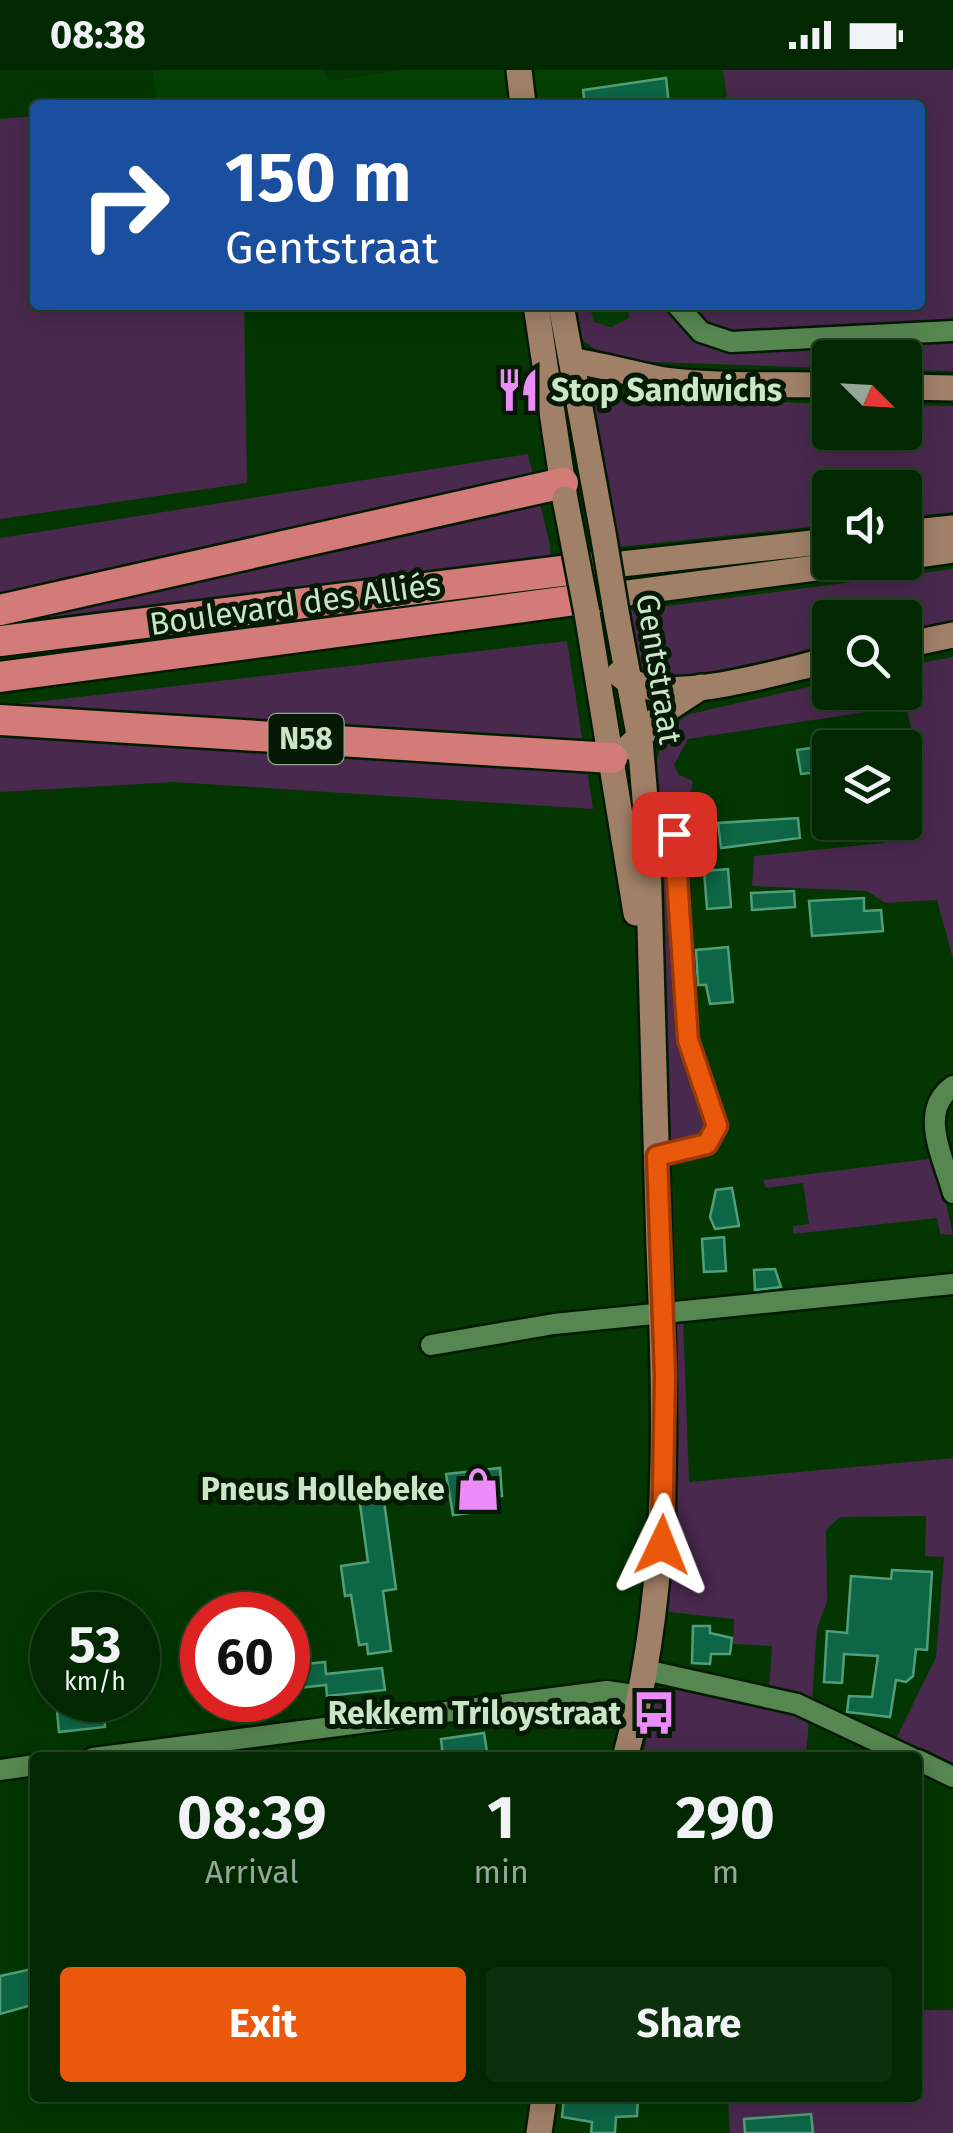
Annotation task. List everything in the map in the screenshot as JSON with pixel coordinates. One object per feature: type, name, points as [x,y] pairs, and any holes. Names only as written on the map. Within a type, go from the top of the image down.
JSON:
[{"type":"highway","points":[[0,610],[576,494]]},
{"type":"highway","name":"Boulevard des Alliés","points":[[0,641],[593,592]]},
{"type":"highway","name":"Boulevard des Alliés","points":[[0,678],[593,592]]},
{"type":"highway","name":"N58","points":[[0,720],[612,758]]},
{"type":"main road","points":[[518,70],[522,100]]},
{"type":"main road","points":[[537,310],[556,433],[576,494],[593,592],[615,670],[612,758],[653,1047],[663,1312],[662,1545],[646,1670],[626,1752]]},
{"type":"main road","name":"Gentstraat","points":[[562,310],[576,398],[576,494],[603,532],[615,670],[640,740],[647,822],[653,1047]]},
{"type":"main road","points":[[572,361],[582,359],[607,371],[669,381]]},
{"type":"main road","points":[[556,433],[576,398],[601,388],[669,381],[812,385]]},
{"type":"main road","points":[[922,387],[953,388]]},
{"type":"main road","points":[[922,531],[953,528]]},
{"type":"main road","points":[[593,592],[812,545]]},
{"type":"main road","points":[[922,555],[953,550]]},
{"type":"main road","points":[[593,592],[812,567]]},
{"type":"main road","points":[[922,640],[953,634]]},
{"type":"main road","points":[[615,670],[648,690],[701,687],[812,664]]},
{"type":"main road","points":[[612,758],[640,740],[670,708],[701,687]]},
{"type":"main road","points":[[538,2133],[543,2102]]},
{"type":"street","points":[[681,310],[701,332],[731,342],[953,331]]},
{"type":"street","points":[[657,1156],[707,1144],[717,1126],[688,1040],[674,834]]},
{"type":"street","points":[[953,1086],[941,1094],[934,1119],[953,1192]]},
{"type":"street","points":[[431,1345],[546,1325],[953,1284]]},
{"type":"street","points":[[646,1670],[797,1704],[900,1752]]},
{"type":"street","points":[[139,1752],[607,1691],[640,1696]]},
{"type":"street","points":[[922,1762],[953,1777]]},
{"type":"street","points":[[0,1770],[30,1766]]},
{"type":"shaded area","points":[[153,70],[322,70],[331,81],[397,70],[725,70],[729,100],[156,100]]},
{"type":"shaded area","points":[[723,70],[953,70],[953,323],[727,332],[697,316],[693,310],[925,310],[925,100],[727,100]]},
{"type":"shaded area","points":[[30,116],[30,310],[244,310],[247,483],[0,519],[0,119]]},
{"type":"shaded area","points":[[522,310],[678,310],[682,326],[524,325]]},
{"type":"shaded area","points":[[574,310],[590,310],[594,322],[611,327],[629,318],[628,310],[673,310],[682,326],[694,336],[953,338],[953,371],[922,370],[922,340],[812,340],[812,367],[624,361],[604,356],[581,339]]},
{"type":"shaded area","points":[[634,397],[812,403],[812,450],[922,450],[922,405],[953,406],[953,512],[922,515],[922,470],[812,470],[812,527],[617,547],[592,417],[595,402]]},
{"type":"shaded area","points":[[528,454],[550,545],[551,571],[0,635],[0,538]]},
{"type":"shaded area","points":[[953,569],[953,624],[922,630],[922,600],[812,600],[812,654],[694,679],[648,681],[637,668],[628,611],[868,580],[922,580],[922,573]]},
{"type":"shaded area","points":[[567,641],[593,809],[174,782],[0,792],[0,706]]},
{"type":"shaded area","points":[[953,657],[953,959],[937,900],[885,903],[867,891],[752,886],[754,856],[884,840],[922,840],[922,730],[912,730],[907,710],[922,710],[922,663]]},
{"type":"shaded area","points":[[812,686],[812,710],[880,710],[688,739],[674,765],[679,775],[693,781],[691,791],[676,799],[658,796],[656,772],[660,749],[671,729],[690,714]]},
{"type":"shaded area","points":[[668,809],[680,1007],[710,1113],[707,1138],[671,1143],[657,811]]},
{"type":"shaded area","points":[[936,1158],[953,1235],[940,1234],[937,1218],[793,1234],[793,1226],[809,1224],[803,1183],[766,1188],[763,1180]]},
{"type":"shaded area","points":[[683,1316],[689,1482],[953,1458],[953,1769],[922,1752],[894,1743],[936,1657],[944,1557],[925,1556],[926,1516],[840,1517],[826,1530],[827,1601],[817,1628],[812,1702],[769,1689],[772,1646],[733,1644],[734,1619],[668,1612],[678,1519],[677,1318]]},
{"type":"shaded area","points":[[675,1687],[694,1687],[809,1719],[806,1752],[643,1752],[655,1703]]},
{"type":"shaded area","points":[[922,2010],[953,2010],[953,2133],[730,2133],[728,2102],[922,2102]]},
{"type":"building","points":[[666,78],[668,100],[584,100],[583,90]]},
{"type":"building","points":[[812,748],[812,773],[801,774],[797,750]]},
{"type":"building","points":[[798,818],[800,838],[721,848],[718,823]]},
{"type":"building","points":[[728,869],[731,907],[707,909],[704,871]]},
{"type":"building","points":[[794,891],[795,907],[752,910],[751,893]]},
{"type":"building","points":[[864,898],[864,911],[881,910],[883,931],[812,936],[809,901]]},
{"type":"building","points":[[728,947],[733,1002],[710,1004],[706,985],[698,985],[696,950]]},
{"type":"building","points":[[732,1188],[739,1226],[715,1229],[710,1217],[716,1190]]},
{"type":"building","points":[[724,1237],[726,1271],[704,1272],[702,1239]]},
{"type":"building","points":[[775,1269],[781,1287],[755,1290],[754,1270]]},
{"type":"building","points":[[500,1468],[502,1496],[489,1498],[492,1510],[453,1515],[446,1474]]},
{"type":"building","points":[[384,1501],[396,1589],[383,1591],[391,1651],[368,1654],[367,1644],[359,1645],[351,1595],[345,1596],[341,1566],[368,1562],[360,1504]]},
{"type":"building","points":[[892,1570],[932,1572],[927,1650],[916,1649],[913,1676],[906,1682],[896,1680],[890,1717],[847,1712],[849,1696],[872,1697],[878,1656],[844,1654],[842,1683],[824,1682],[827,1631],[847,1633],[851,1576],[891,1579]]},
{"type":"building","points":[[693,1626],[710,1626],[710,1633],[732,1638],[730,1654],[711,1654],[710,1664],[692,1663]]},
{"type":"building","points":[[325,1662],[326,1674],[382,1668],[385,1690],[327,1696],[326,1685],[310,1687],[310,1664]]},
{"type":"building","points":[[58,1722],[105,1722],[105,1727],[59,1732]]},
{"type":"building","points":[[484,1733],[487,1752],[442,1752],[441,1739]]},
{"type":"building","points":[[30,1969],[30,2005],[0,2014],[0,1976]]},
{"type":"building","points":[[564,2102],[638,2102],[637,2116],[616,2117],[615,2133],[591,2133],[592,2122],[562,2117]]},
{"type":"building","points":[[811,2114],[813,2133],[745,2133],[744,2119]]},
{"type":"place","name":"Stop Sandwichs","points":[[518,390]]},
{"type":"place","name":"Pneus Hollebeke","points":[[478,1489]]},
{"type":"place","name":"Rekkem Triloystraat","points":[[654,1713]]},
{"type":"route","points":[[662,1545],[665,1375],[657,1156],[707,1144],[717,1126],[688,1040],[674,834]]}]
